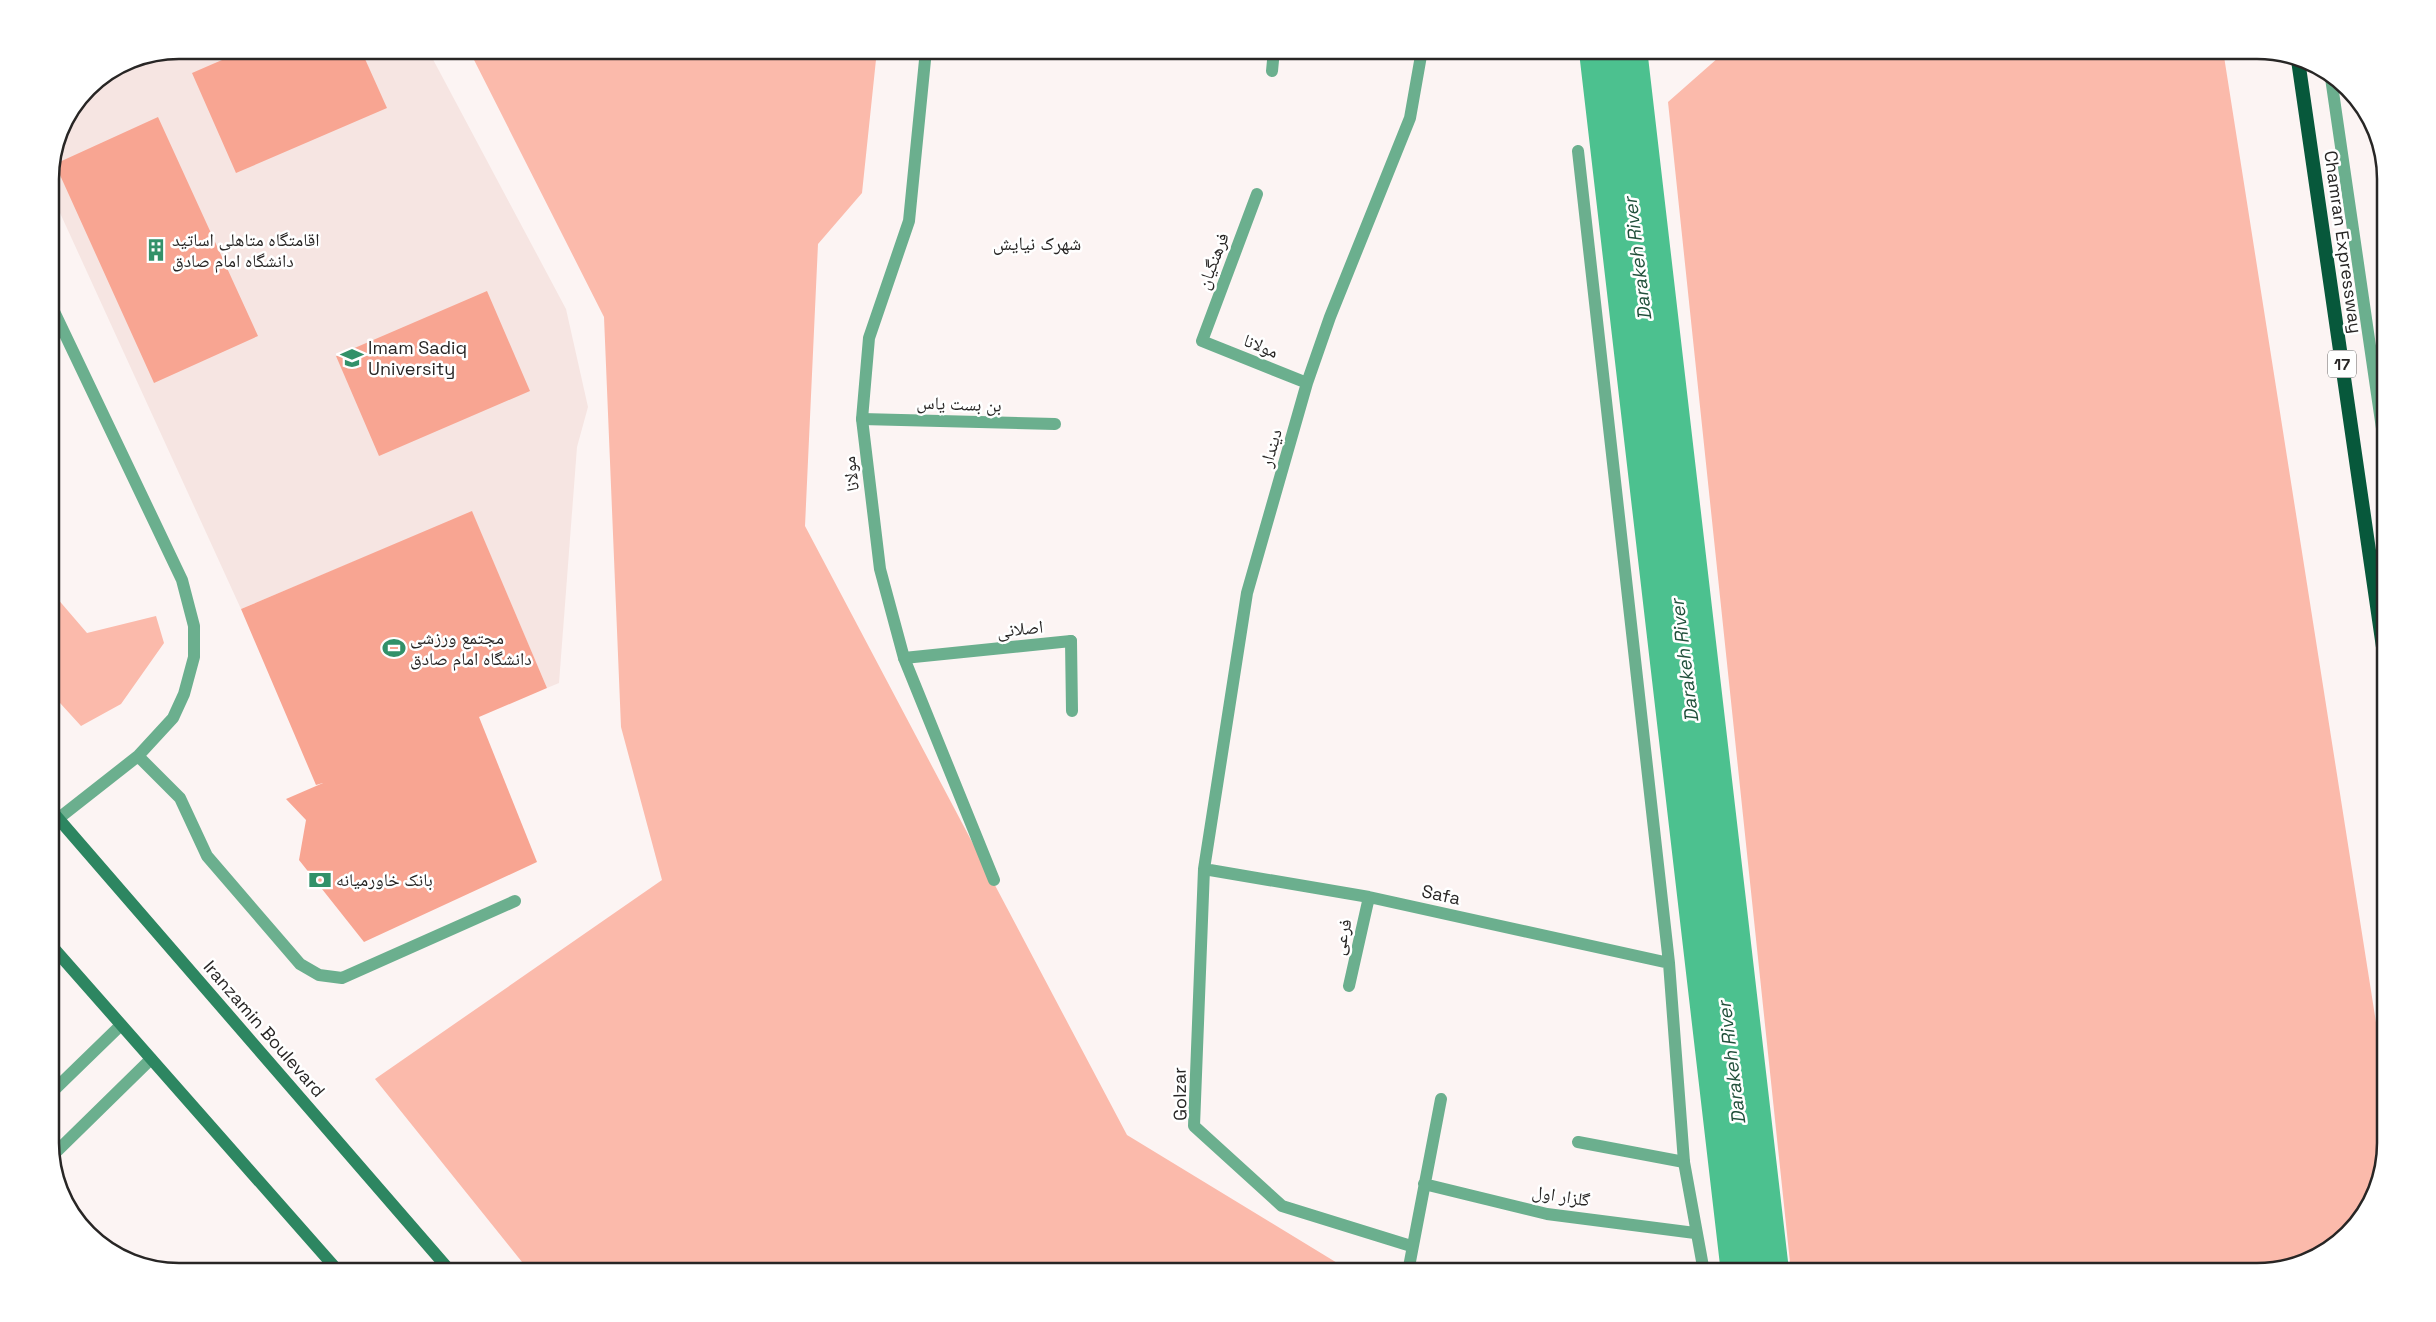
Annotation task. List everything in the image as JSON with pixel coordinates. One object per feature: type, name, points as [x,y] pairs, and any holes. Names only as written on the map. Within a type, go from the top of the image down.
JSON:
[{"type":"highway","name":"Chamran Expressway","points":[[2299,66],[2377,606]]},
{"type":"main road","name":"Iranzamin Boulevard","points":[[59,820],[443,1263]]},
{"type":"main road","points":[[59,954],[331,1263]]},
{"type":"street","name":"مولانا","points":[[925,59],[909,222],[869,338],[862,418],[880,568],[904,658],[994,880]]},
{"type":"street","points":[[1272,72],[1273,59]]},
{"type":"street","name":"دیندار","points":[[1204,869],[1247,593],[1307,383],[1330,318],[1410,118],[1420,59]]},
{"type":"street","points":[[2332,86],[2377,394]]},
{"type":"street","points":[[1578,150],[1669,963],[1684,1162],[1702,1263]]},
{"type":"street","name":"فرهنگیان","points":[[1202,341],[1257,194]]},
{"type":"street","points":[[59,322],[182,580],[194,626],[194,657],[184,694],[173,718],[138,756],[59,811]]},
{"type":"street","name":"مولانا","points":[[1202,341],[1307,383]]},
{"type":"street","name":"بن بست یاس","points":[[862,418],[1055,424]]},
{"type":"street","name":"اصلانی","points":[[904,658],[1071,641],[1072,711]]},
{"type":"street","points":[[138,756],[180,798],[207,856],[300,964],[319,975],[342,978],[516,900]]},
{"type":"street","name":"Safa","points":[[1204,869],[1369,897],[1669,963]]},
{"type":"street","name":"Golzar","points":[[1204,869],[1194,1126],[1282,1206],[1411,1246]]},
{"type":"street","name":"فرعی","points":[[1349,986],[1369,897]]},
{"type":"street","points":[[59,1085],[121,1025]]},
{"type":"street","points":[[59,1149],[151,1059]]},
{"type":"street","points":[[1409,1263],[1441,1099]]},
{"type":"street","points":[[1578,1142],[1684,1162]]},
{"type":"street","name":"گلزار اول","points":[[1424,1184],[1547,1214],[1695,1232]]},
{"type":"shaded area","name":"Imam Sadiq University","points":[[179,59],[433,59],[566,309],[588,407],[577,447],[559,683],[547,688],[472,512],[241,609],[59,211],[59,171],[61,156],[68,133],[79,112],[94,94],[112,79],[133,68],[156,61]]},
{"type":"shaded area","points":[[474,59],[876,59],[862,193],[818,244],[805,526],[1127,1135],[1337,1263],[523,1263],[375,1079],[662,880],[621,727],[604,317]]},
{"type":"shaded area","points":[[1717,59],[2224,59],[2377,1029],[2377,1151],[2371,1182],[2357,1210],[2336,1233],[2317,1247],[2288,1259],[2257,1263],[1790,1263],[1668,102]]},
{"type":"shaded area","points":[[59,600],[87,633],[156,616],[164,643],[121,704],[81,726],[59,702]]},
{"type":"building","points":[[224,59],[365,59],[387,108],[236,173],[192,73]]},
{"type":"building","name":"اقامتگاه متاهلی اساتید دانشگاه امام صادق","points":[[158,117],[258,336],[154,383],[59,173],[60,162]]},
{"type":"building","points":[[487,291],[530,391],[379,456],[336,356]]},
{"type":"building","points":[[472,511],[547,688],[479,717],[537,862],[364,942],[299,860],[306,820],[286,799],[323,783],[316,785],[241,609]]},
{"type":"waterway","name":"Darakeh River","points":[[1614,59],[1754,1263]]},
{"type":"place","name":"اقامتگاه متاهلی اساتید دانشگاه امام صادق","points":[[156,250]]},
{"type":"place","name":"Imam Sadiq University","points":[[352,358]]},
{"type":"place","name":"مجتمع ورزشی دانشگاه امام صادق","points":[[394,648]]},
{"type":"place","name":"بانک خاورمیانه","points":[[320,880]]},
{"type":"district","name":"شهرک نیایش","points":[[1037,243]]}]
